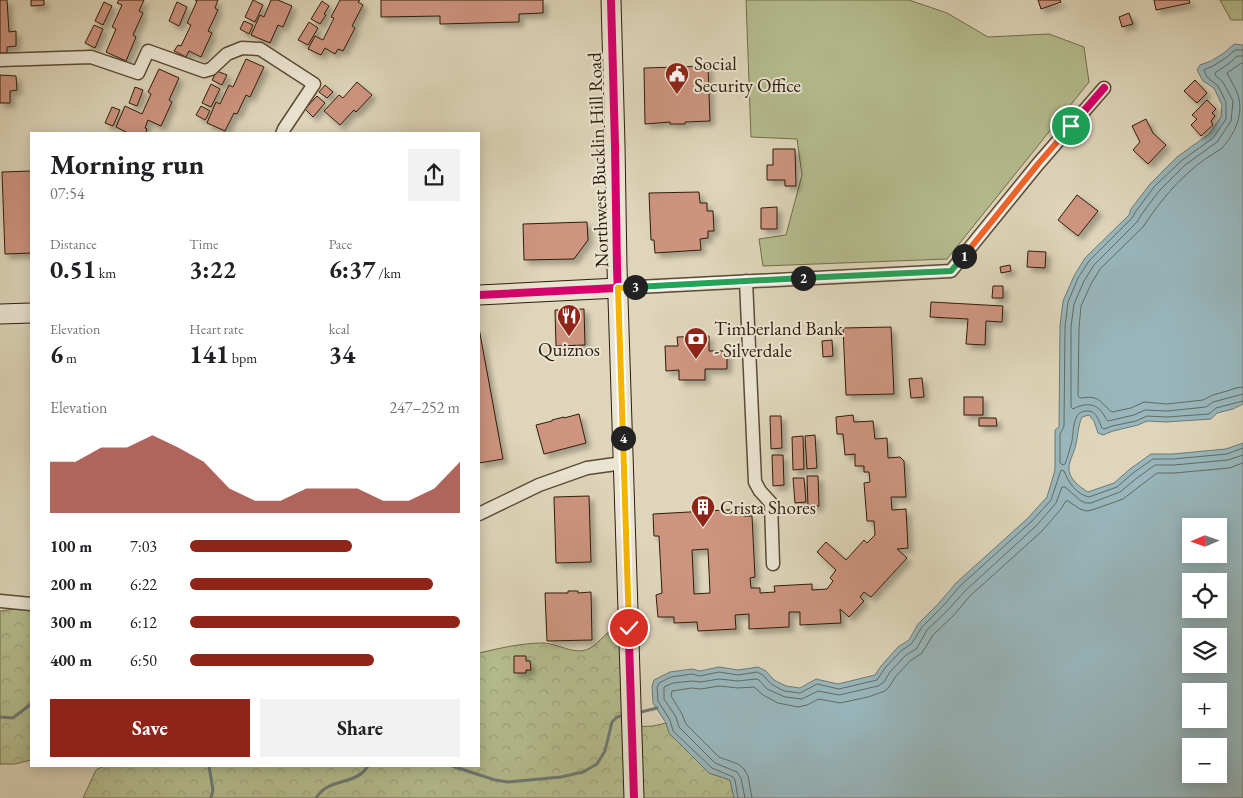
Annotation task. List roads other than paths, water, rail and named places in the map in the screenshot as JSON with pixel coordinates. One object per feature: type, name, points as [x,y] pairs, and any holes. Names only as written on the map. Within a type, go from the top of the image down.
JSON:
[{"type":"main road","name":"Northwest Bucklin Hill Road","points":[[611,0],[634,798]]},
{"type":"main road","points":[[480,295],[618,288]]},
{"type":"main road","points":[[0,314],[30,313]]},
{"type":"street","points":[[0,60],[91,57],[138,73],[148,51],[204,71],[211,69],[226,54],[242,48],[260,49],[314,84],[283,132]]},
{"type":"street","points":[[618,288],[951,271],[1038,164],[1104,88]]},
{"type":"street","points":[[746,281],[755,482],[771,503],[773,564]]},
{"type":"street","points":[[480,514],[539,485],[587,468],[623,463]]},
{"type":"street","points":[[0,601],[30,604]]},
{"type":"water","points":[[1234,44],[1243,45],[1243,404],[1217,413],[1211,419],[1166,422],[1147,421],[1103,435],[1098,433],[1094,421],[1089,415],[1082,417],[1069,471],[1072,479],[1088,492],[1114,483],[1151,454],[1226,449],[1243,443],[1243,798],[734,798],[730,780],[709,773],[669,733],[666,723],[653,703],[652,686],[654,680],[670,672],[692,669],[700,671],[719,667],[738,670],[758,667],[766,671],[774,680],[786,686],[800,688],[816,679],[838,684],[875,675],[898,647],[909,640],[918,624],[956,583],[1028,518],[1047,497],[1055,470],[1055,430],[1059,427],[1060,326],[1063,301],[1074,276],[1085,258],[1129,215],[1131,209],[1150,184],[1177,157],[1209,134],[1221,117],[1222,105],[1214,88],[1203,81],[1197,70],[1200,65],[1211,61]]},
{"type":"waterway","points":[[0,717],[13,718],[30,705]]},
{"type":"waterway","points":[[637,713],[657,708]]},
{"type":"waterway","points":[[455,767],[495,780],[508,782],[561,777],[583,772],[597,764],[605,751],[612,722],[617,717],[626,715]]},
{"type":"waterway","points":[[209,767],[213,790],[211,798]]},
{"type":"waterway","points":[[316,798],[326,788],[356,777],[367,767]]},
{"type":"place","name":"Social Security Office","points":[[677,95]]},
{"type":"place","name":"Quiznos","points":[[569,337]]},
{"type":"place","name":"Timberland Bank - Silverdale","points":[[696,360]]},
{"type":"place","name":"Crista Shores","points":[[703,528]]}]
